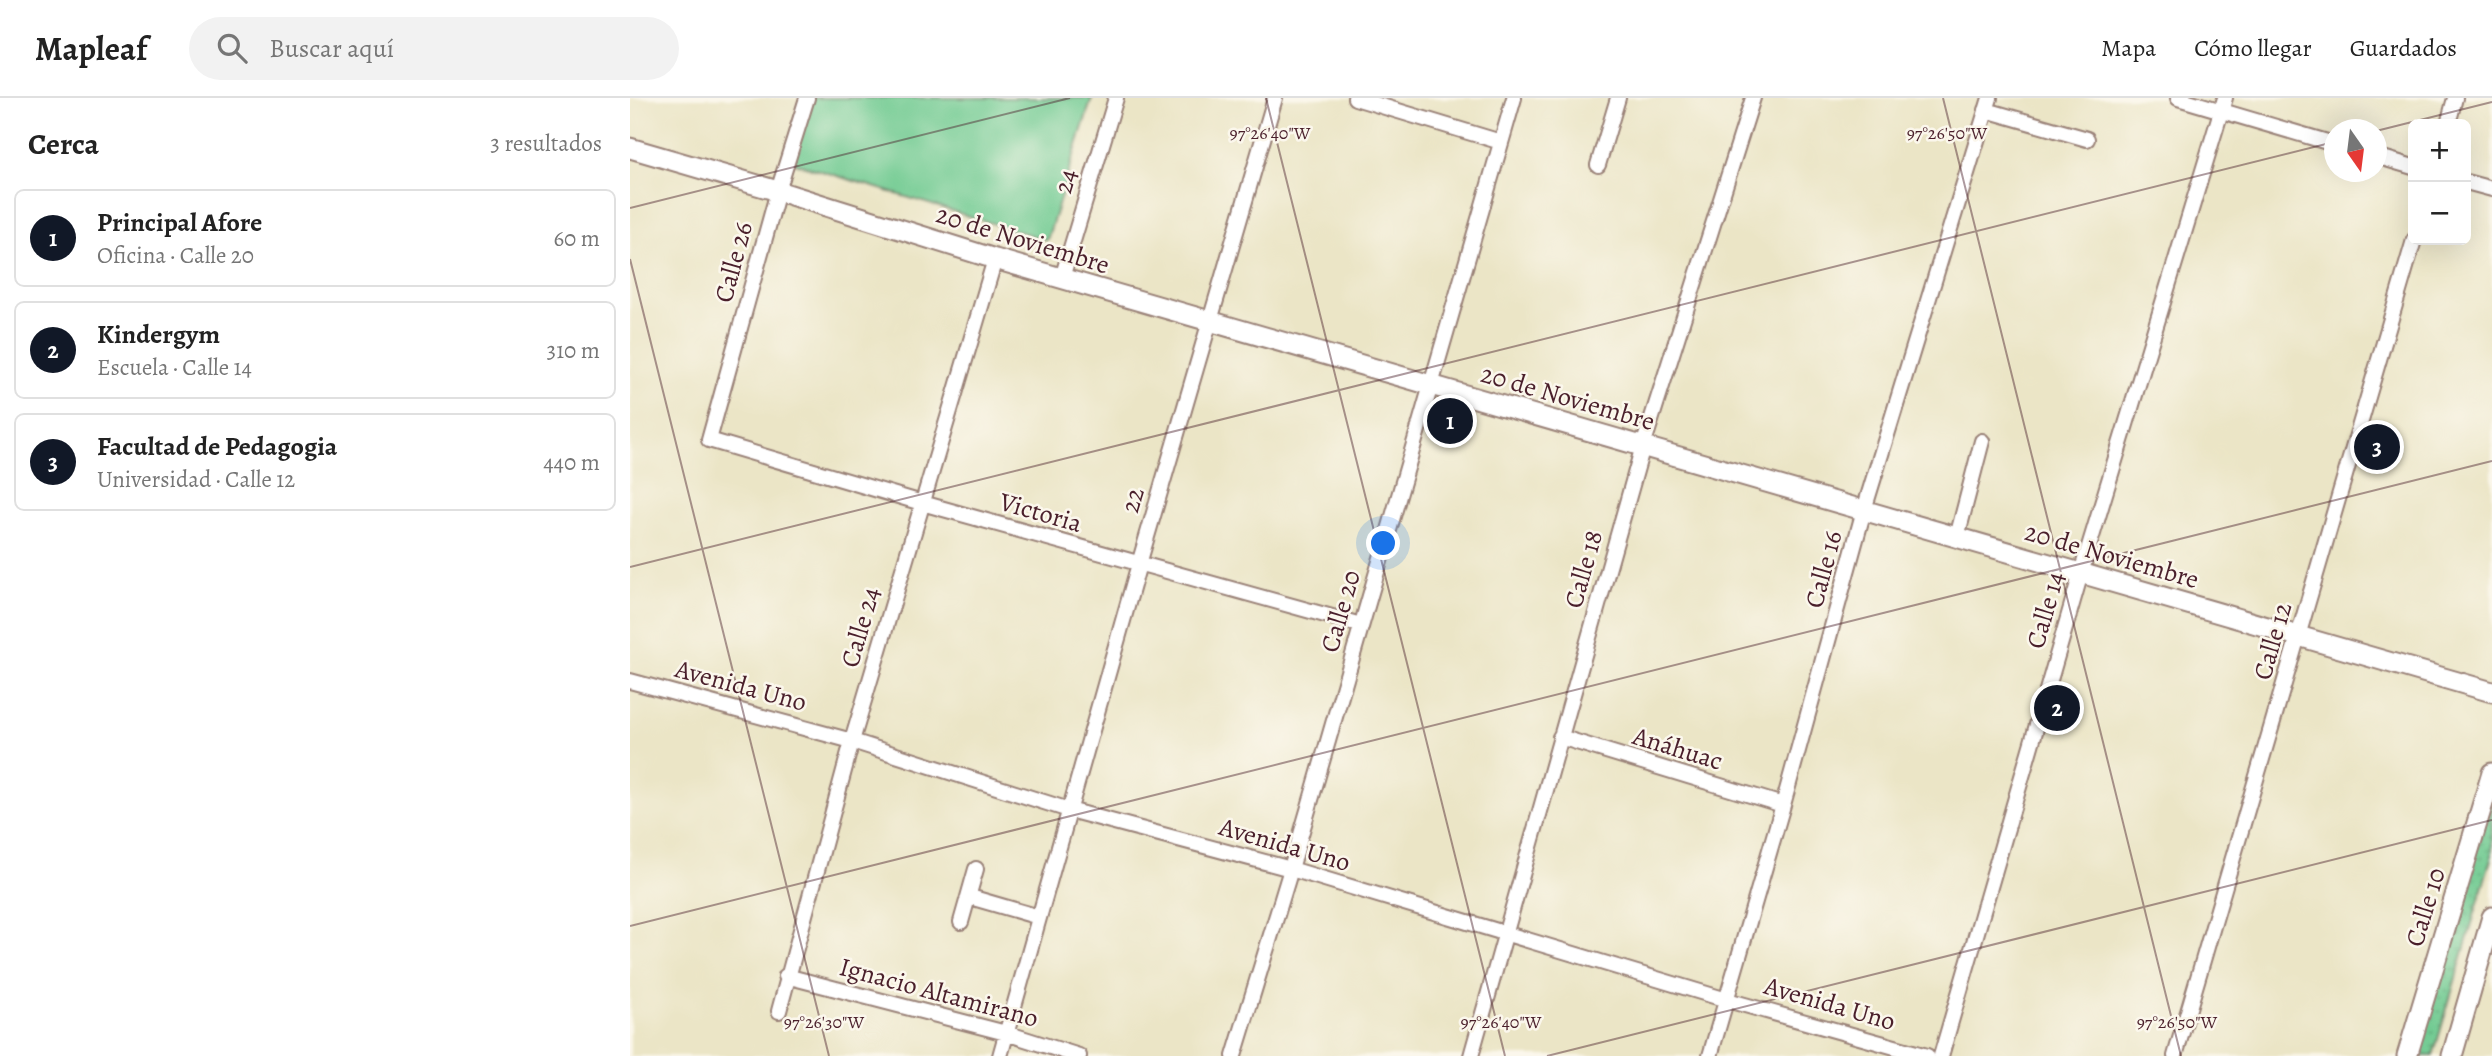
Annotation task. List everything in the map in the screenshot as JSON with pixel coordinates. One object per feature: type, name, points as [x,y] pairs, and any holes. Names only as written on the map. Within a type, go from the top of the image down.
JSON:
[{"type":"main road","name":"20 de Noviembre","points":[[630,148],[995,259],[2492,692]]},
{"type":"main road","name":"Calle 10","points":[[2407,1056],[2492,773]]},
{"type":"main road","points":[[2452,1056],[2492,917]]},
{"type":"street","name":"Calle 26","points":[[709,440],[778,191],[807,98]]},
{"type":"street","name":"24","points":[[1062,278],[1116,98]]},
{"type":"street","name":"22","points":[[1000,1056],[1275,98]]},
{"type":"street","points":[[1355,98],[1501,142]]},
{"type":"street","name":"Calle 20","points":[[1234,1056],[1291,869],[1514,98]]},
{"type":"street","points":[[1598,165],[1618,98]]},
{"type":"street","name":"Calle 18","points":[[1471,1056],[1643,446],[1753,98]]},
{"type":"street","points":[[2179,98],[2224,104],[2324,140]]},
{"type":"street","points":[[2449,119],[2455,98]]},
{"type":"street","points":[[1988,104],[2087,139]]},
{"type":"street","name":"Calle 16","points":[[1710,1056],[1783,805],[1864,510],[1988,104]]},
{"type":"street","name":"Calle 14","points":[[1941,1056],[2081,573],[2224,104]]},
{"type":"street","points":[[2387,159],[2408,166]]},
{"type":"street","points":[[2471,184],[2492,190]]},
{"type":"street","name":"Calle 12","points":[[2175,1056],[2413,245]]},
{"type":"street","name":"Calle 24","points":[[779,1011],[786,976],[852,741],[995,259]]},
{"type":"street","name":"Victoria","points":[[709,440],[1139,565],[1362,625]]},
{"type":"street","points":[[1957,537],[1982,441]]},
{"type":"street","name":"Avenida Uno","points":[[630,681],[852,741],[1069,810],[1291,869],[1727,1000],[1927,1056]]},
{"type":"street","name":"Anáhuac","points":[[1560,737],[1783,805]]},
{"type":"street","points":[[961,922],[976,869]]},
{"type":"street","points":[[970,897],[1039,917]]},
{"type":"street","name":"Ignacio Altamirano","points":[[786,976],[1006,1033],[1079,1056]]},
{"type":"green space","points":[[810,98],[1092,98],[1047,240],[792,162]]},
{"type":"green space","points":[[2492,798],[2492,855],[2433,1056],[2415,1056]]},
{"type":"place","name":"Principal Afore","points":[[1450,421]]},
{"type":"place","name":"Facultad de Pedagogia","points":[[2377,447]]},
{"type":"place","name":"Kindergym","points":[[2057,708]]}]
